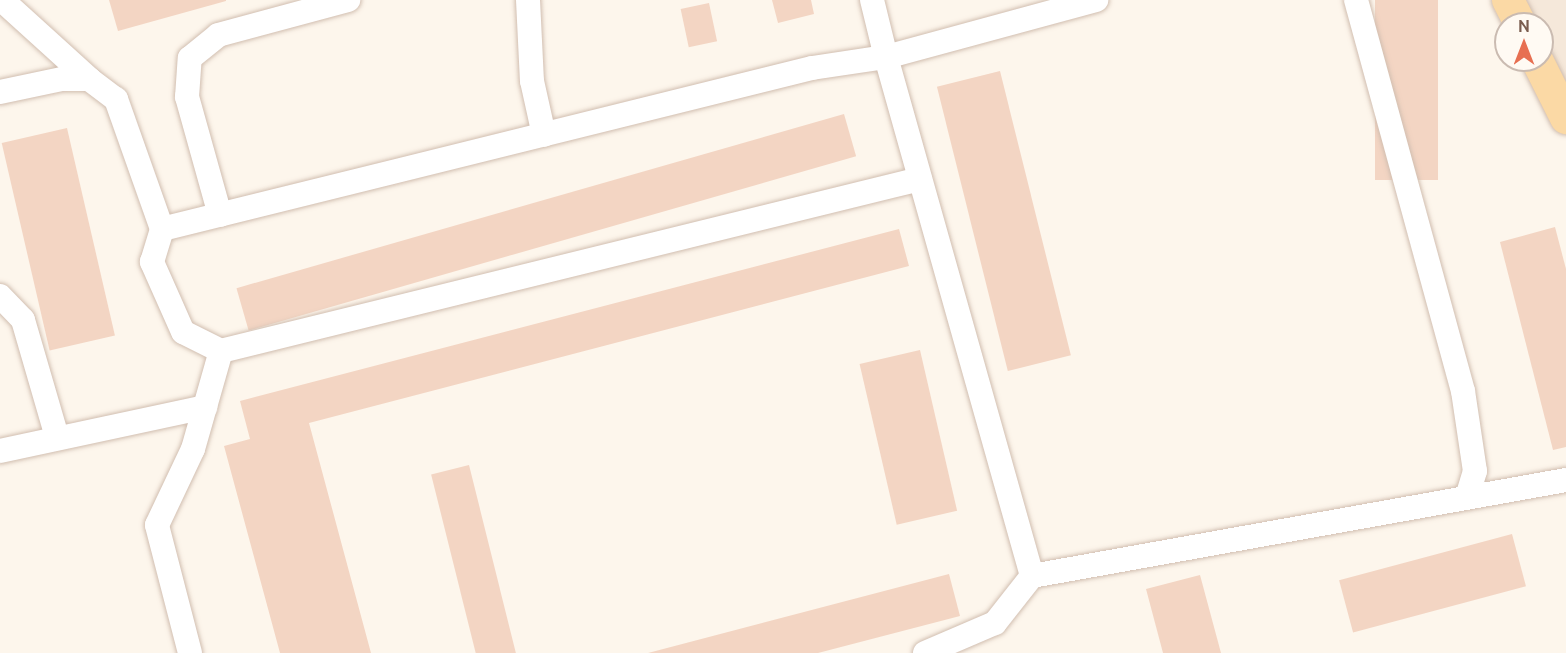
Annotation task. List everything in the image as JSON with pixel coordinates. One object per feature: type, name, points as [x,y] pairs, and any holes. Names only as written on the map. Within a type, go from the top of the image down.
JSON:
[{"type":"main road","points":[[1543,72],[1566,118]]},
{"type":"lane","points":[[2,0],[89,79],[116,99],[162,229],[152,262],[164,294],[183,332],[221,351],[920,179]]},
{"type":"lane","points":[[220,215],[186,97],[190,58],[218,35],[348,0]]},
{"type":"lane","points":[[528,0],[532,81],[544,135]]},
{"type":"lane","points":[[872,0],[1032,576]]},
{"type":"lane","points":[[162,229],[812,68],[886,57],[1096,0]]},
{"type":"lane","points":[[1356,0],[1463,391],[1474,471],[1467,498]]},
{"type":"lane","points":[[0,92],[62,79],[89,79]]},
{"type":"lane","points":[[0,296],[23,320],[57,437]]},
{"type":"lane","points":[[190,653],[157,525],[193,449],[221,351]]},
{"type":"lane","points":[[0,451],[206,407]]},
{"type":"lane","points":[[925,653],[995,623],[1032,576],[1566,480]]},
{"type":"shaded area","points":[[1508,0],[1566,0],[1566,118],[1547,72],[1554,72],[1554,12],[1514,12]]},
{"type":"building","points":[[109,0],[226,0],[226,1],[118,31]]},
{"type":"building","points":[[772,0],[811,0],[814,14],[778,23]]},
{"type":"building","points":[[1375,0],[1438,0],[1438,180],[1375,180]]},
{"type":"building","points":[[709,3],[717,41],[689,47],[681,9]]},
{"type":"building","points":[[1000,71],[1071,355],[1008,371],[937,87]]},
{"type":"building","points":[[844,114],[856,156],[249,330],[236,288]]},
{"type":"building","points":[[67,128],[115,336],[50,351],[2,143]]},
{"type":"building","points":[[1555,227],[1566,269],[1566,447],[1553,450],[1500,242]]},
{"type":"building","points":[[899,229],[909,266],[309,423],[371,653],[280,653],[224,446],[250,439],[240,401]]},
{"type":"building","points":[[920,350],[957,511],[897,525],[860,364]]},
{"type":"building","points":[[469,465],[516,653],[476,653],[431,474]]},
{"type":"building","points":[[1512,534],[1526,586],[1353,632],[1339,580]]},
{"type":"building","points":[[949,574],[960,616],[818,653],[648,653]]},
{"type":"building","points":[[1200,575],[1221,653],[1163,653],[1146,589]]}]
